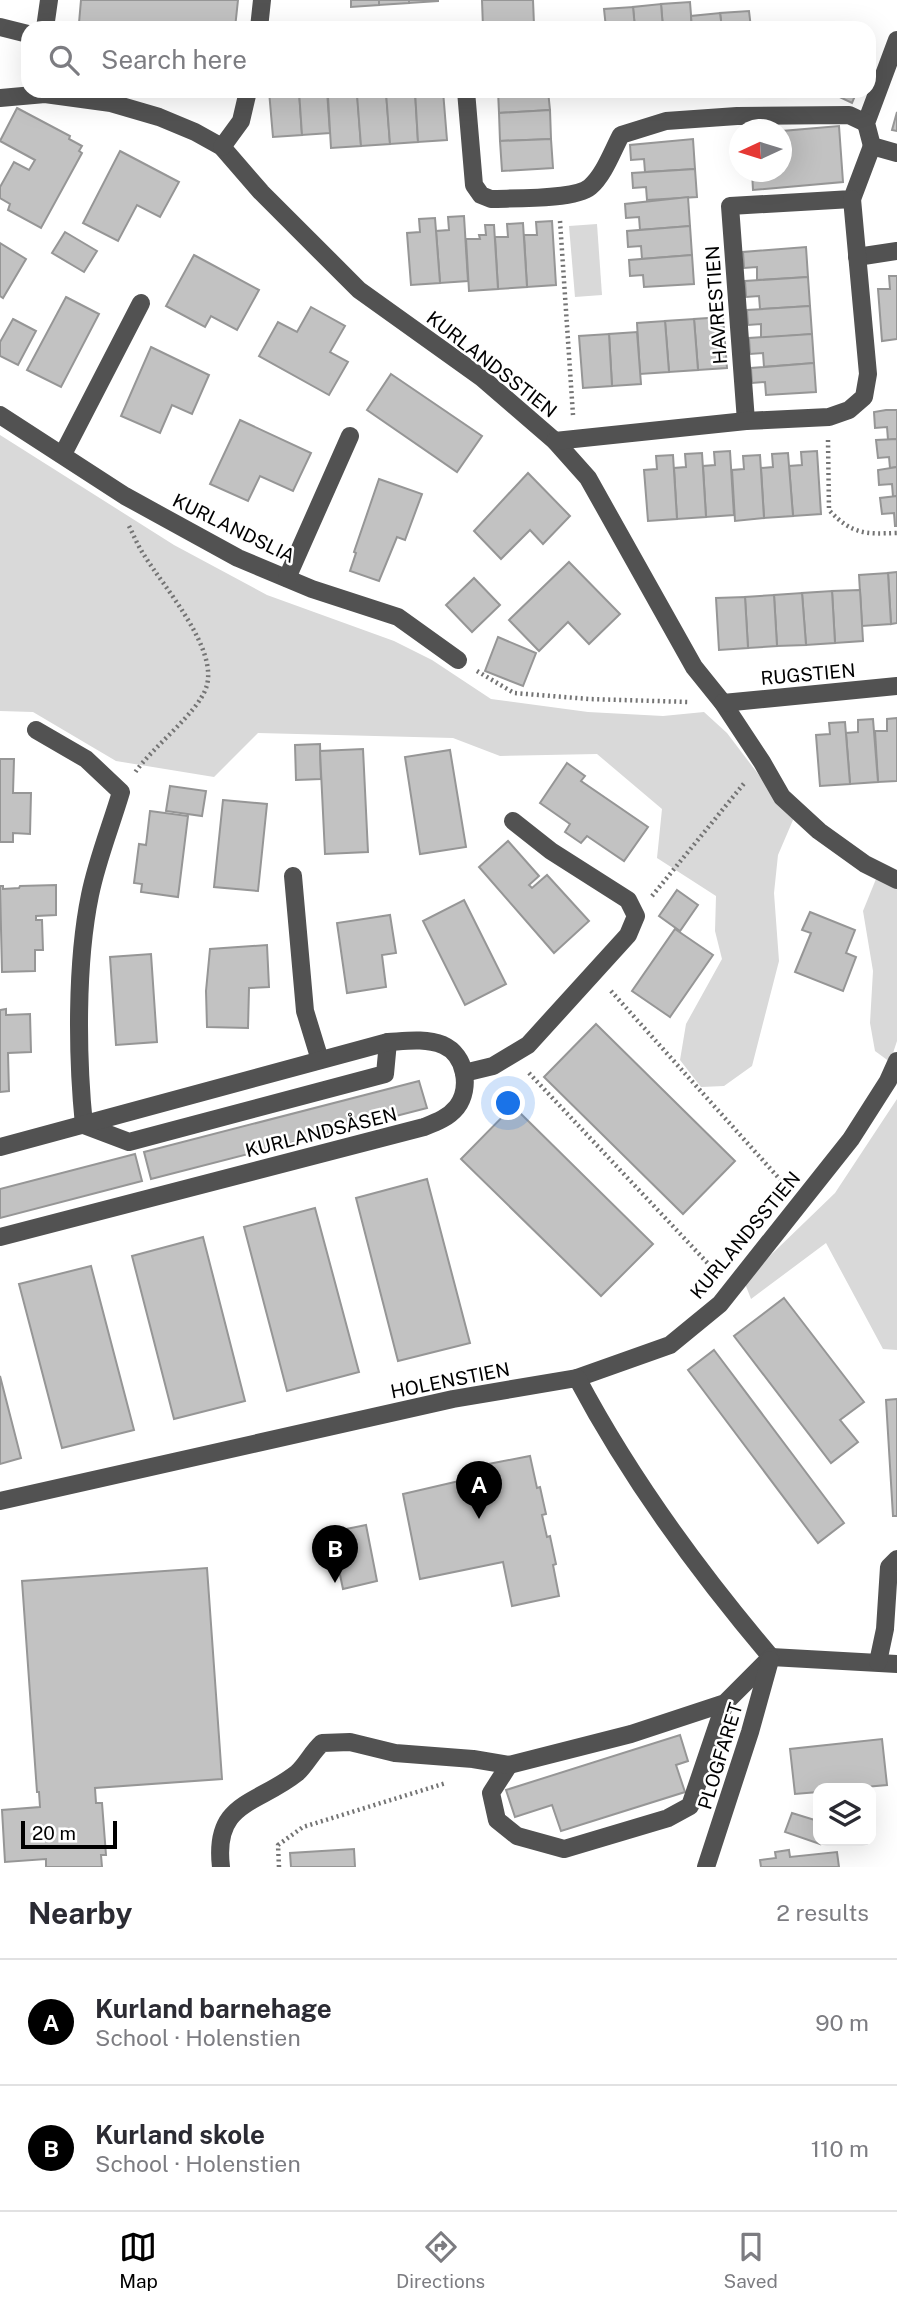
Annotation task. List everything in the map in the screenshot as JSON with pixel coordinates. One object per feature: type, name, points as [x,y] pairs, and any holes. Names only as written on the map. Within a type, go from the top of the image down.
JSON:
[{"type":"street","points":[[46,21],[49,0]]},
{"type":"street","points":[[260,21],[262,0]]},
{"type":"street","points":[[0,27],[21,32]]},
{"type":"street","points":[[876,96],[897,40]]},
{"type":"street","name":"KURLANDSSTIEN","points":[[0,98],[21,96]]},
{"type":"street","name":"KURLANDSSTIEN","points":[[74,98],[111,103],[159,117],[222,147],[261,192],[359,290],[482,378],[555,440],[588,478],[694,667],[723,703],[782,797],[819,831],[865,864],[897,880]]},
{"type":"street","points":[[222,147],[241,121],[246,98]]},
{"type":"street","points":[[467,98],[474,185],[481,195],[491,199],[559,196],[588,189],[602,172],[621,135],[666,121],[737,116],[849,115],[866,123]]},
{"type":"street","points":[[555,440],[746,421],[829,417],[849,410],[864,397],[868,374],[852,199],[872,146],[866,123],[875,98]]},
{"type":"street","points":[[872,146],[897,153]]},
{"type":"street","name":"HAVRESTIEN","points":[[746,421],[730,206],[852,199]]},
{"type":"street","points":[[856,257],[897,251]]},
{"type":"street","points":[[63,454],[141,303]]},
{"type":"street","name":"KURLANDSLIA","points":[[0,415],[125,496],[238,558],[312,589],[398,617],[458,660]]},
{"type":"street","points":[[287,578],[350,436]]},
{"type":"street","name":"RUGSTIEN","points":[[723,703],[897,686]]},
{"type":"street","points":[[36,730],[86,759],[121,792],[90,895],[83,953],[80,1013],[84,1125]]},
{"type":"street","points":[[0,1147],[388,1042],[420,1040],[444,1046],[458,1058],[464,1073],[493,1066],[528,1045],[628,934],[636,916],[628,900],[551,851],[513,821]]},
{"type":"street","points":[[293,876],[305,1011],[320,1060]]},
{"type":"street","points":[[84,1125],[129,1142],[385,1074],[388,1042]]},
{"type":"street","name":"KURLANDSSTIEN","points":[[577,1378],[670,1345],[720,1304],[850,1139],[888,1081],[897,1061]]},
{"type":"street","name":"KURLANDSÅSEN","points":[[0,1237],[424,1127],[445,1119],[457,1107],[464,1094],[464,1073]]},
{"type":"street","points":[[577,1378],[623,1457],[704,1576],[771,1657]]},
{"type":"street","name":"HOLENSTIEN","points":[[0,1501],[453,1399],[577,1378]]},
{"type":"street","points":[[878,1662],[885,1629],[889,1567],[897,1559]]},
{"type":"street","points":[[509,1765],[491,1793],[497,1820],[517,1836],[564,1849],[668,1818],[690,1806],[725,1703],[771,1657],[897,1664]]},
{"type":"street","name":"PLOGFARET","points":[[706,1867],[750,1732],[771,1657]]},
{"type":"street","points":[[221,1867],[219,1847],[225,1822],[243,1805],[298,1772],[310,1754],[322,1743],[350,1742],[395,1753],[473,1759],[509,1765],[631,1734],[725,1703]]},
{"type":"path","points":[[559,196],[574,437]]},
{"type":"path","points":[[829,417],[829,510],[838,520],[863,534],[897,533]]},
{"type":"path","points":[[121,792],[142,761],[194,706],[206,688],[209,667],[204,650],[133,535],[129,526],[125,496]]},
{"type":"path","points":[[458,660],[514,693],[589,699],[723,703]]},
{"type":"path","points":[[636,916],[762,762]]},
{"type":"path","points":[[594,972],[801,1203]]},
{"type":"path","points":[[512,1055],[732,1289]]},
{"type":"path","points":[[279,1867],[278,1845],[303,1828],[447,1783]]},
{"type":"shaded area","points":[[597,224],[602,295],[575,297],[569,226]]},
{"type":"shaded area","points":[[0,435],[174,545],[267,595],[394,641],[432,660],[491,699],[588,712],[663,716],[704,712],[727,733],[768,787],[796,813],[778,855],[774,893],[779,961],[752,1066],[724,1086],[701,1087],[680,1060],[686,1024],[722,959],[715,931],[716,896],[657,858],[662,809],[597,754],[500,756],[453,738],[258,733],[214,777],[116,761],[33,712],[0,711]]},
{"type":"shaded area","points":[[892,875],[897,882],[897,1041],[890,1062],[875,1051],[870,1023],[873,971],[863,911],[876,879]]},
{"type":"shaded area","points":[[897,1099],[897,1350],[883,1349],[826,1243],[751,1299],[744,1281],[835,1193]]},
{"type":"building","points":[[81,0],[238,0],[236,21],[79,21]]},
{"type":"building","points":[[351,0],[379,0],[379,5],[351,7]]},
{"type":"building","points":[[379,0],[409,0],[409,3],[379,5]]},
{"type":"building","points":[[409,0],[438,0],[438,1],[409,3]]},
{"type":"building","points":[[482,0],[533,0],[534,21],[483,21]]},
{"type":"building","points":[[690,2],[691,21],[662,21],[661,4]]},
{"type":"building","points":[[661,4],[662,21],[634,21],[633,7]]},
{"type":"building","points":[[633,7],[634,21],[605,21],[604,9]]},
{"type":"building","points":[[749,11],[750,21],[721,21],[720,13]]},
{"type":"building","points":[[720,13],[721,21],[691,21],[691,16]]},
{"type":"building","points":[[270,98],[299,98],[302,135],[273,137]]},
{"type":"building","points":[[299,98],[328,98],[330,133],[302,135]]},
{"type":"building","points":[[328,98],[358,98],[361,146],[331,148]]},
{"type":"building","points":[[357,98],[387,98],[390,144],[361,146]]},
{"type":"building","points":[[386,98],[415,98],[418,142],[390,144]]},
{"type":"building","points":[[415,98],[444,98],[447,140],[418,142]]},
{"type":"building","points":[[498,98],[549,98],[550,110],[499,113]]},
{"type":"building","points":[[842,98],[854,98],[852,103]]},
{"type":"building","points":[[17,108],[70,136],[69,139],[82,146],[79,151],[82,153],[41,228],[8,210],[10,204],[0,198],[0,187],[14,162],[29,170],[35,160],[0,141]]},
{"type":"building","points":[[550,110],[551,139],[500,141],[499,113]]},
{"type":"building","points":[[897,112],[897,131],[892,130]]},
{"type":"building","points":[[839,126],[843,182],[753,190],[753,182],[792,182],[792,130]]},
{"type":"building","points":[[551,139],[553,168],[502,171],[500,141]]},
{"type":"building","points":[[693,139],[695,169],[645,172],[644,159],[631,160],[630,145]]},
{"type":"building","points":[[120,151],[179,182],[160,217],[137,205],[118,241],[83,223]]},
{"type":"building","points":[[695,169],[697,197],[647,200],[646,187],[633,188],[632,173]]},
{"type":"building","points":[[688,197],[690,226],[640,230],[639,217],[626,218],[625,204]]},
{"type":"building","points":[[464,216],[468,281],[440,283],[436,231],[449,230],[448,217]]},
{"type":"building","points":[[435,218],[440,283],[411,285],[407,233],[420,232],[419,219]]},
{"type":"building","points":[[552,221],[556,285],[527,287],[524,235],[537,235],[536,222]]},
{"type":"building","points":[[523,223],[527,287],[498,289],[495,237],[508,237],[507,224]]},
{"type":"building","points":[[485,225],[494,225],[498,289],[469,291],[466,239],[480,239],[479,235],[486,235]]},
{"type":"building","points":[[690,226],[692,255],[642,259],[641,246],[628,247],[627,231]]},
{"type":"building","points":[[65,232],[97,251],[84,272],[52,253]]},
{"type":"building","points":[[0,243],[26,259],[3,298],[0,296]]},
{"type":"building","points":[[806,247],[808,277],[757,280],[757,267],[744,268],[743,252]]},
{"type":"building","points":[[194,255],[259,290],[237,330],[211,316],[205,327],[166,306]]},
{"type":"building","points":[[692,255],[694,284],[644,287],[643,275],[630,276],[629,260]]},
{"type":"building","points":[[889,276],[897,276],[897,339],[882,341],[878,289],[890,289]]},
{"type":"building","points":[[808,277],[810,306],[760,309],[759,296],[746,297],[745,281]]},
{"type":"building","points":[[66,297],[99,314],[61,387],[27,370]]},
{"type":"building","points":[[810,306],[812,334],[761,338],[761,324],[748,325],[747,310]]},
{"type":"building","points":[[311,307],[345,326],[330,352],[348,362],[329,395],[259,356],[278,322],[297,332]]},
{"type":"building","points":[[723,317],[727,368],[698,370],[694,319]]},
{"type":"building","points":[[13,319],[36,331],[18,365],[0,356],[0,342]]},
{"type":"building","points":[[694,319],[698,370],[669,372],[665,321]]},
{"type":"building","points":[[665,321],[669,372],[640,374],[637,323]]},
{"type":"building","points":[[637,332],[641,384],[612,386],[609,334]]},
{"type":"building","points":[[609,334],[612,386],[583,388],[579,336]]},
{"type":"building","points":[[812,334],[814,363],[764,367],[763,353],[750,354],[749,338]]},
{"type":"building","points":[[151,347],[209,375],[192,414],[172,405],[160,433],[121,416]]},
{"type":"building","points":[[814,363],[816,392],[766,395],[765,382],[752,383],[751,368]]},
{"type":"building","points":[[391,374],[482,436],[457,472],[367,410]]},
{"type":"building","points":[[897,410],[897,439],[888,440],[887,427],[875,428],[874,412]]},
{"type":"building","points":[[240,420],[311,453],[293,491],[260,476],[248,501],[210,484]]},
{"type":"building","points":[[897,439],[897,467],[890,468],[889,457],[878,458],[876,440]]},
{"type":"building","points":[[730,451],[734,515],[706,517],[703,466],[715,465],[714,452]]},
{"type":"building","points":[[817,451],[821,514],[793,516],[789,466],[802,465],[801,452]]},
{"type":"building","points":[[702,453],[706,517],[677,519],[674,468],[686,467],[685,454]]},
{"type":"building","points":[[788,453],[793,516],[764,518],[761,468],[773,467],[772,454]]},
{"type":"building","points":[[673,455],[677,519],[648,521],[644,470],[657,469],[656,456]]},
{"type":"building","points":[[760,455],[764,518],[735,521],[732,470],[744,469],[743,456]]},
{"type":"building","points":[[897,467],[897,496],[893,497],[892,484],[879,485],[878,470]]},
{"type":"building","points":[[528,473],[570,516],[543,544],[530,530],[501,559],[474,531]]},
{"type":"building","points":[[379,479],[422,494],[405,540],[397,537],[379,581],[350,571]]},
{"type":"building","points":[[897,496],[895,526],[894,513],[882,514],[880,498]]},
{"type":"building","points":[[569,562],[620,614],[589,644],[568,622],[539,651],[509,620]]},
{"type":"building","points":[[897,572],[897,623],[891,624],[888,573]]},
{"type":"building","points":[[888,573],[891,624],[862,626],[859,575]]},
{"type":"building","points":[[474,578],[500,605],[472,632],[446,605]]},
{"type":"building","points":[[860,590],[863,641],[835,643],[832,591]]},
{"type":"building","points":[[832,591],[835,643],[806,645],[802,593]]},
{"type":"building","points":[[802,593],[806,645],[777,646],[774,595]]},
{"type":"building","points":[[774,595],[777,646],[748,648],[745,597]]},
{"type":"building","points":[[745,597],[748,648],[719,650],[716,598]]},
{"type":"building","points":[[498,637],[536,653],[523,686],[485,671]]},
{"type":"building","points":[[897,718],[897,781],[878,782],[875,731],[887,731],[887,719]]},
{"type":"building","points":[[873,719],[878,782],[850,784],[846,733],[858,732],[858,720]]},
{"type":"building","points":[[845,722],[850,784],[820,786],[816,735],[830,734],[829,723]]},
{"type":"building","points":[[320,744],[321,779],[296,780],[295,745]]},
{"type":"building","points":[[363,749],[368,852],[325,854],[320,751]]},
{"type":"building","points":[[450,750],[466,847],[420,854],[405,757]]},
{"type":"building","points":[[0,759],[14,759],[13,793],[31,793],[30,834],[13,833],[13,842],[0,842]]},
{"type":"building","points":[[567,763],[585,776],[581,781],[648,827],[624,861],[587,836],[581,843],[565,832],[570,824],[540,803]]},
{"type":"building","points":[[170,786],[206,791],[202,816],[166,811]]},
{"type":"building","points":[[223,800],[267,804],[258,891],[214,887]]},
{"type":"building","points":[[150,811],[188,816],[178,897],[141,892],[142,884],[134,883],[139,844],[146,845]]},
{"type":"building","points":[[508,841],[539,876],[529,885],[532,888],[547,875],[589,921],[554,953],[479,867]]},
{"type":"building","points":[[56,885],[56,915],[36,916],[36,920],[42,920],[43,950],[35,950],[35,971],[2,972],[0,886],[3,886],[3,889]]},
{"type":"building","points":[[677,890],[698,905],[680,931],[659,916]]},
{"type":"building","points":[[464,900],[506,984],[465,1005],[423,921]]},
{"type":"building","points":[[810,912],[855,930],[846,953],[856,957],[843,991],[795,972],[811,933],[802,930]]},
{"type":"building","points":[[390,915],[396,953],[382,955],[386,987],[347,993],[337,923]]},
{"type":"building","points":[[675,929],[713,955],[670,1017],[632,991]]},
{"type":"building","points":[[267,945],[269,987],[249,988],[248,1028],[207,1027],[206,991],[210,949]]},
{"type":"building","points":[[151,954],[157,1042],[116,1045],[110,957]]},
{"type":"building","points":[[6,1009],[6,1015],[30,1014],[31,1052],[8,1053],[9,1091],[0,1092],[0,1010]]},
{"type":"building","points":[[596,1024],[735,1161],[683,1214],[544,1077]]},
{"type":"building","points":[[419,1081],[427,1108],[151,1179],[144,1152]]},
{"type":"building","points":[[513,1106],[653,1244],[601,1296],[461,1159]]},
{"type":"building","points":[[135,1154],[142,1181],[0,1218],[0,1189]]},
{"type":"building","points":[[427,1179],[470,1343],[398,1361],[356,1198]]},
{"type":"building","points":[[315,1208],[359,1372],[287,1391],[244,1227]]},
{"type":"building","points":[[203,1237],[245,1401],[174,1419],[132,1256]]},
{"type":"building","points":[[91,1266],[134,1430],[62,1448],[19,1284]]},
{"type":"building","points":[[784,1298],[864,1402],[840,1420],[858,1442],[831,1463],[734,1336]]},
{"type":"building","points":[[714,1350],[844,1523],[818,1543],[688,1370]]},
{"type":"building","points":[[0,1376],[21,1458],[0,1464]]},
{"type":"building","points":[[897,1399],[897,1516],[893,1516],[886,1400]]},
{"type":"building","points":[[530,1456],[546,1514],[542,1515],[556,1564],[553,1565],[559,1596],[512,1606],[503,1562],[420,1579],[403,1494],[485,1475],[483,1465]]},
{"type":"building","points":[[366,1525],[377,1581],[343,1589],[331,1532]]},
{"type":"building","points":[[207,1568],[222,1779],[95,1788],[96,1803],[102,1803],[106,1855],[101,1855],[102,1867],[46,1867],[46,1859],[5,1862],[2,1810],[40,1807],[22,1581]]},
{"type":"building","points":[[680,1735],[688,1761],[676,1765],[685,1792],[561,1831],[552,1805],[515,1817],[506,1790]]},
{"type":"building","points":[[882,1739],[887,1785],[813,1783],[813,1792],[795,1794],[790,1749]]},
{"type":"building","points":[[792,1813],[813,1819],[813,1842],[785,1832]]},
{"type":"building","points":[[354,1849],[355,1867],[291,1867],[290,1853]]},
{"type":"building","points":[[789,1850],[790,1857],[837,1852],[839,1867],[761,1867],[760,1860],[776,1858],[775,1852]]},
{"type":"place","name":"Kurland barnehage","points":[[479,1519]]},
{"type":"place","name":"Kurland skole","points":[[335,1583]]}]
